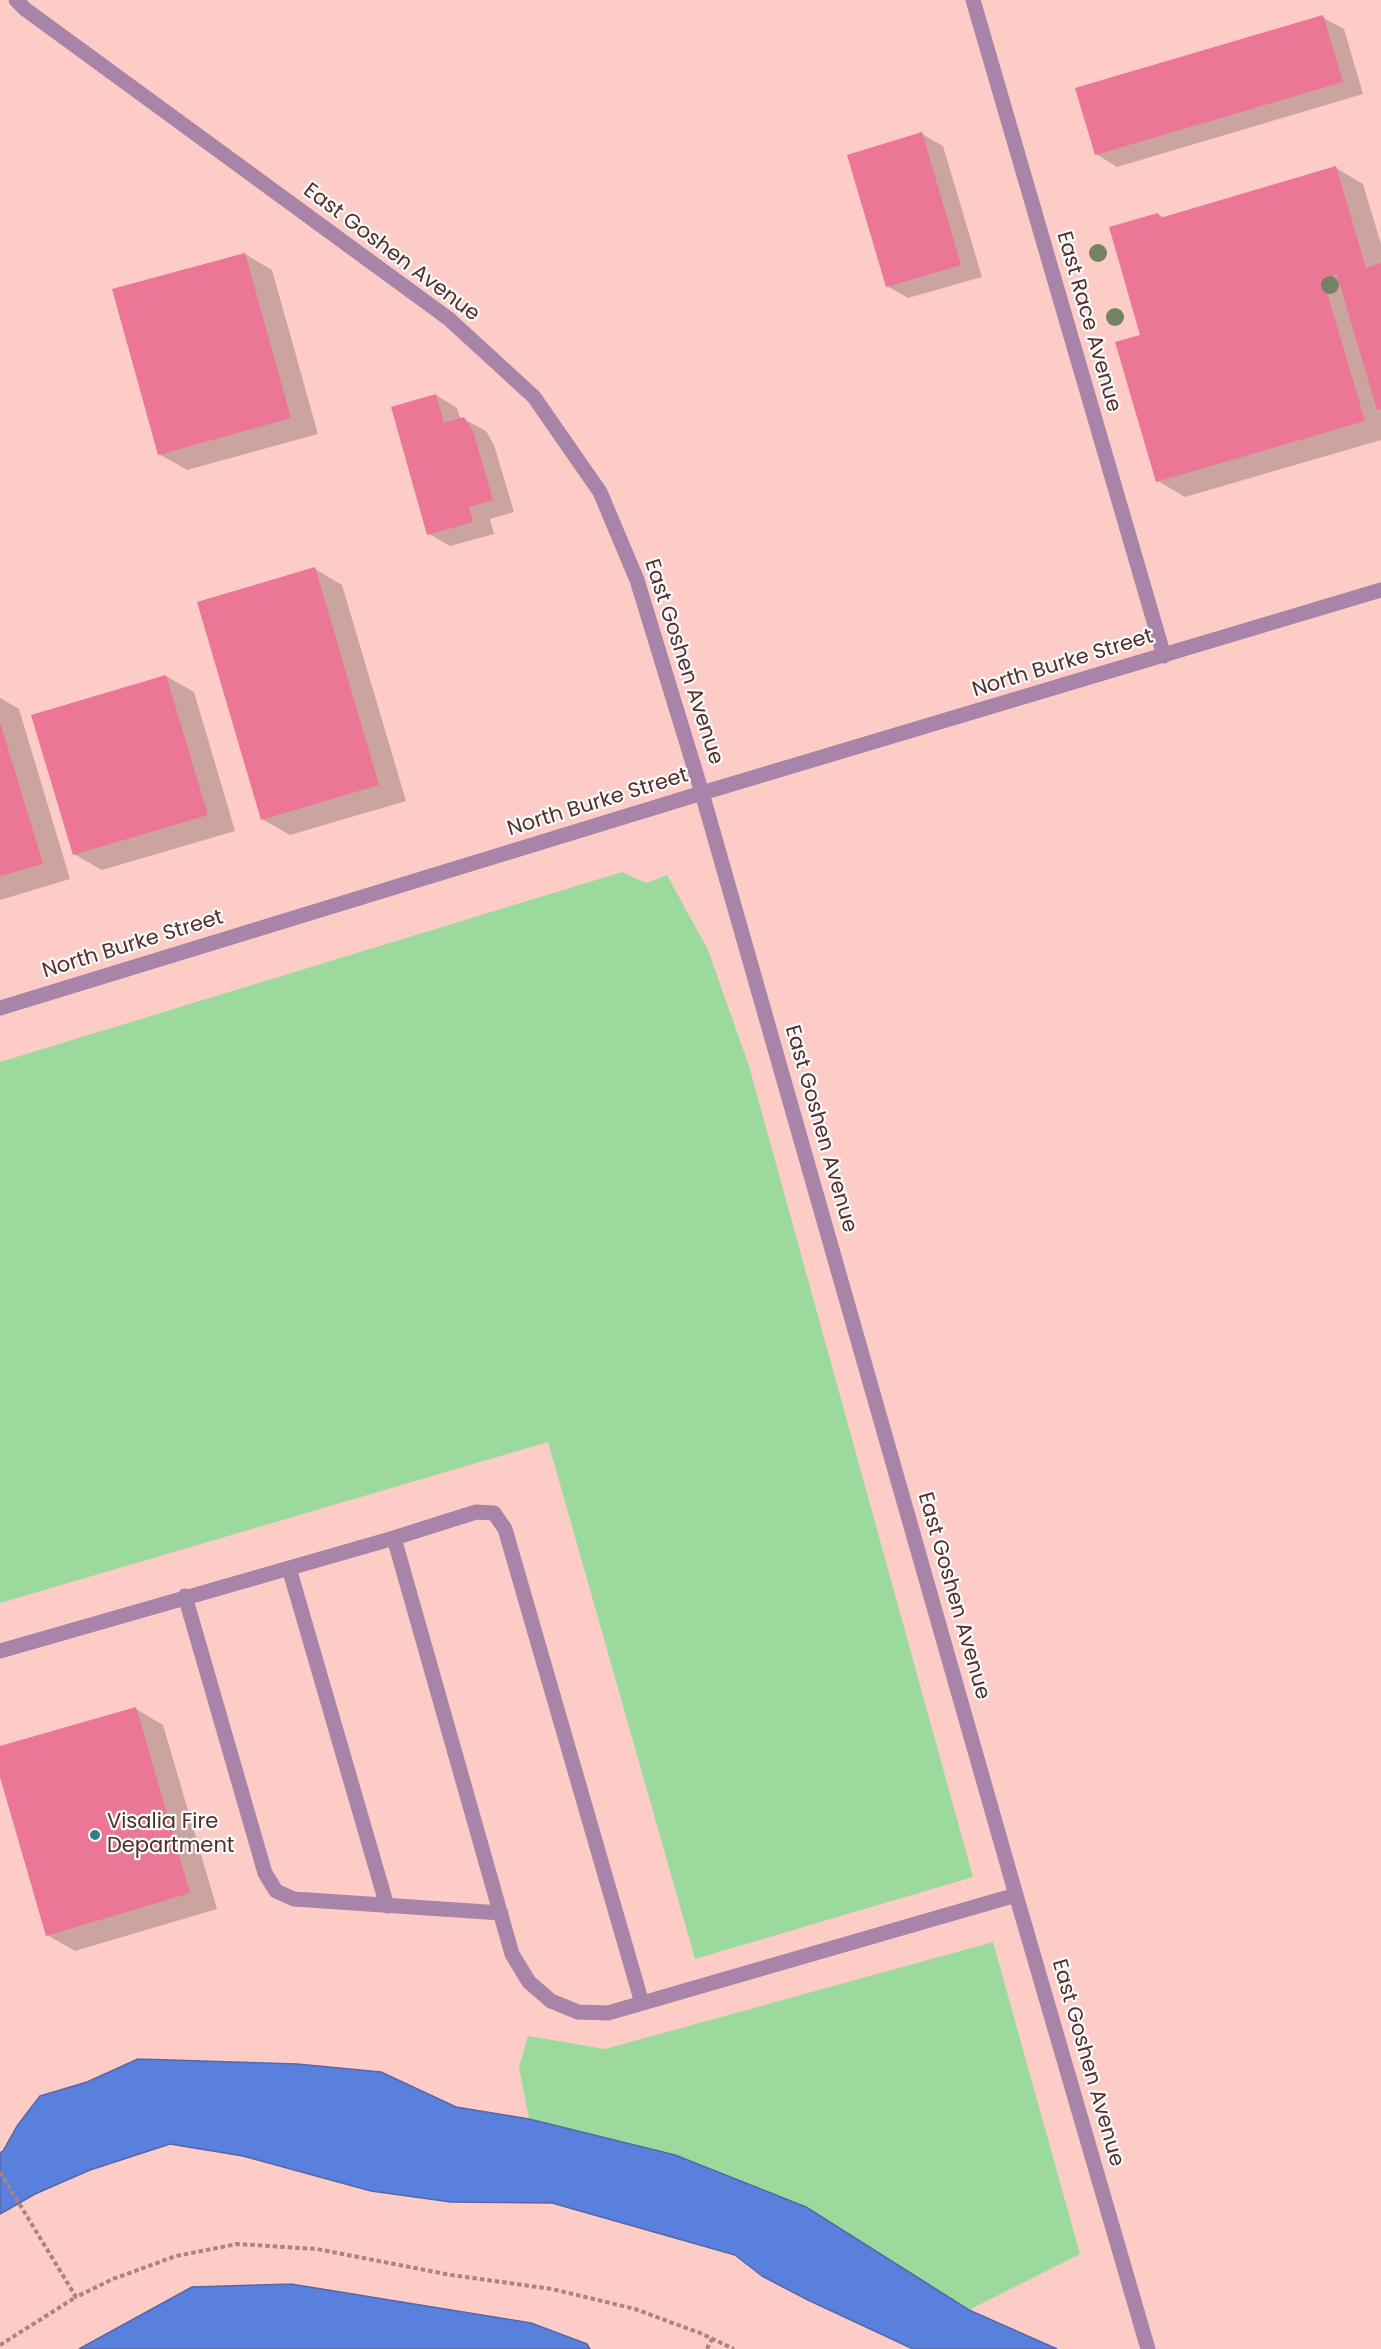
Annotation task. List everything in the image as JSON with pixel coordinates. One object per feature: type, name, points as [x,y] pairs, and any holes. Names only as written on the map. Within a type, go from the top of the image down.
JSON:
[{"type":"street","name":"East Goshen Avenue","points":[[16,0],[25,9],[449,320],[534,397],[600,492],[637,580],[702,793],[1148,2349]]},
{"type":"street","name":"East Race Avenue","points":[[973,0],[1164,656]]},
{"type":"street","name":"North Burke Street","points":[[0,1008],[702,793],[1381,590]]},
{"type":"street","points":[[0,1650],[394,1538],[476,1512],[494,1513],[505,1529],[642,2003]]},
{"type":"street","points":[[394,1538],[512,1954],[529,1982],[551,2001],[578,2012],[608,2013],[1016,1895]]},
{"type":"street","points":[[289,1568],[387,1906]]},
{"type":"street","points":[[185,1596],[265,1873],[276,1891],[294,1899],[501,1913]]},
{"type":"path","points":[[0,2172],[76,2297]]},
{"type":"path","points":[[0,2345],[76,2297],[113,2279],[176,2256],[237,2244],[316,2249],[451,2275],[552,2289],[635,2309],[734,2349]]},
{"type":"path","points":[[706,2349],[712,2339]]},
{"type":"green space","points":[[622,872],[646,883],[667,875],[708,950],[749,1066],[973,1877],[695,1959],[548,1442],[0,1603],[0,1062]]},
{"type":"green space","points":[[993,1942],[1080,2254],[969,2310],[806,2207],[675,2155],[529,2119],[519,2067],[528,2036],[605,2049]]},
{"type":"water","points":[[138,2059],[297,2064],[381,2072],[456,2107],[529,2119],[675,2155],[806,2207],[969,2310],[1057,2349],[913,2349],[762,2276],[735,2255],[552,2203],[451,2202],[371,2191],[243,2156],[170,2144],[90,2170],[35,2194],[0,2214],[0,2153],[40,2096],[87,2082]]},
{"type":"water","points":[[291,2284],[531,2323],[587,2344],[590,2349],[79,2349],[192,2287]]},
{"type":"building","points":[[1323,15],[1343,82],[1095,155],[1075,88]]},
{"type":"building","points":[[922,132],[961,265],[886,287],[847,155]]},
{"type":"building","points":[[1336,166],[1366,268],[1381,263],[1381,409],[1377,410],[1337,275],[1323,279],[1365,421],[1156,482],[1115,342],[1140,335],[1109,227],[1158,213],[1160,218]]},
{"type":"building","points":[[245,253],[291,418],[158,455],[112,289]]},
{"type":"building","points":[[436,394],[444,423],[464,417],[473,431],[493,500],[469,507],[473,522],[427,535],[391,407]]},
{"type":"building","points":[[315,567],[379,785],[261,820],[197,602]]},
{"type":"building","points":[[166,675],[208,815],[73,855],[31,715]]},
{"type":"building","points":[[0,722],[43,864],[0,876]]},
{"type":"building","name":"Visalia Fire Department","points":[[136,1707],[190,1893],[46,1936],[0,1777],[0,1746]]},
{"type":"place","name":"Visalia Fire Department","points":[[95,1835]]}]
